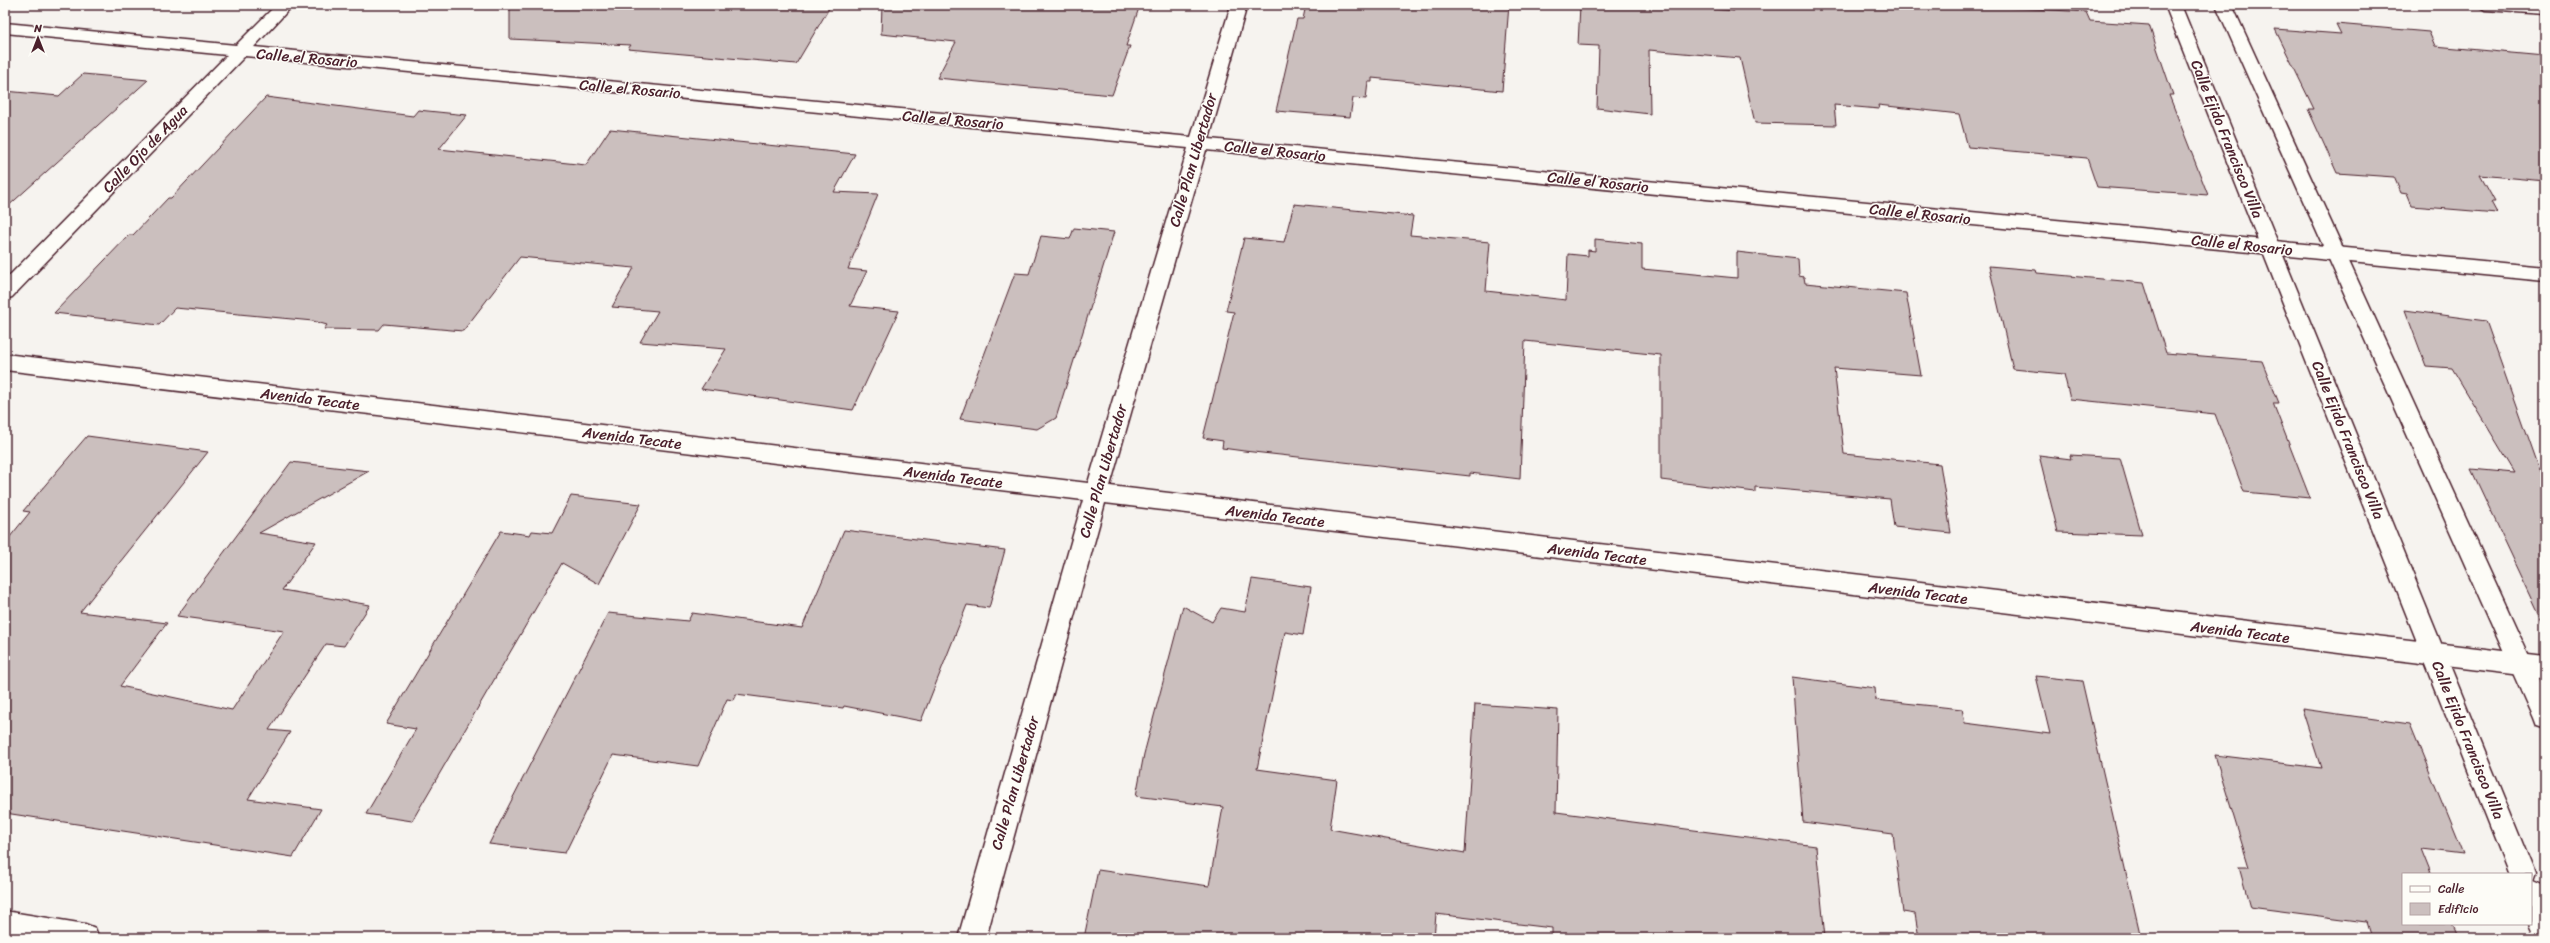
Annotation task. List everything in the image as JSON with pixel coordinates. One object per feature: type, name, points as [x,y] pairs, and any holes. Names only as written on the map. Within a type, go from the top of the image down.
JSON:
[{"type":"street","name":"Calle Ojo de Agua","points":[[5,292],[284,5]]},
{"type":"street","name":"Calle Plan Libertador","points":[[972,938],[1096,494],[1239,5]]},
{"type":"street","name":"Calle Ejido Francisco Villa","points":[[2173,5],[2522,873]]},
{"type":"street","points":[[2224,5],[2545,718]]},
{"type":"street","points":[[2485,5],[2545,9]]},
{"type":"street","name":"Calle el Rosario","points":[[5,28],[239,52],[1198,143],[2545,274]]},
{"type":"street","name":"Avenida Tecate","points":[[5,362],[2545,668]]},
{"type":"street","points":[[2532,897],[2545,929]]},
{"type":"street","points":[[5,925],[85,938]]},
{"type":"building","points":[[510,5],[831,5],[796,64],[628,49],[631,45],[510,39]]},
{"type":"building","points":[[882,5],[1140,5],[1126,46],[1130,46],[1112,95],[937,78],[956,42],[881,34]]},
{"type":"building","points":[[1306,5],[1509,5],[1502,91],[1372,78],[1372,82],[1368,82],[1366,99],[1353,98],[1350,117],[1276,111],[1297,19],[1303,19]]},
{"type":"building","points":[[1580,5],[1666,5],[1734,11],[1733,5],[1999,5],[2000,7],[2086,12],[2090,21],[2149,25],[2173,95],[2169,95],[2208,195],[2097,187],[2087,158],[1968,147],[1959,114],[1878,105],[1879,109],[1834,105],[1836,125],[1755,123],[1740,58],[1649,50],[1650,114],[1597,108],[1599,46],[1578,45]]},
{"type":"building","points":[[2336,24],[2429,32],[2435,46],[2545,56],[2545,181],[2480,175],[2495,202],[2491,202],[2497,213],[2412,206],[2407,194],[2401,193],[2394,177],[2337,173],[2308,109],[2314,109],[2275,29],[2341,34]]},
{"type":"building","points":[[83,74],[148,80],[5,209],[5,91],[59,96]]},
{"type":"building","points":[[266,97],[413,116],[418,110],[467,115],[439,149],[586,165],[610,129],[855,154],[834,192],[878,194],[848,269],[867,271],[850,306],[899,311],[853,410],[701,389],[726,349],[640,342],[658,311],[612,307],[634,268],[520,257],[463,331],[384,324],[379,330],[324,329],[327,325],[313,321],[175,308],[159,325],[54,313],[129,235],[133,235],[168,198],[171,198]]},
{"type":"building","points":[[1294,204],[1413,216],[1410,235],[1490,242],[1486,291],[1566,300],[1568,254],[1588,256],[1588,250],[1595,251],[1595,239],[1642,244],[1642,269],[1737,278],[1737,252],[1798,259],[1799,276],[1804,277],[1805,283],[1906,293],[1921,375],[1834,368],[1844,454],[1940,464],[1951,533],[1894,527],[1890,499],[1755,487],[1755,492],[1661,480],[1661,355],[1525,341],[1520,479],[1470,473],[1470,476],[1222,448],[1223,441],[1203,438],[1234,312],[1226,311],[1244,238],[1284,242]]},
{"type":"building","points":[[1074,228],[1114,232],[1056,418],[1037,429],[960,419],[1015,273],[1029,274],[1041,236],[1070,239]]},
{"type":"building","points":[[1989,266],[2036,270],[2037,273],[2144,283],[2166,353],[2262,361],[2279,403],[2273,403],[2310,498],[2244,492],[2215,414],[2070,399],[2064,374],[2013,369]]},
{"type":"building","points":[[2405,310],[2486,321],[2541,476],[2545,476],[2545,626],[2471,469],[2515,473],[2452,368],[2426,366]]},
{"type":"building","points":[[87,436],[208,452],[80,612],[167,623],[120,686],[232,710],[284,631],[177,616],[291,462],[369,471],[259,533],[316,542],[282,590],[370,605],[344,646],[326,644],[269,730],[290,732],[248,799],[321,809],[293,857],[5,813],[5,543],[30,512],[23,511]]},
{"type":"building","points":[[2039,455],[2071,459],[2070,455],[2120,458],[2142,535],[2058,532]]},
{"type":"building","points":[[571,496],[641,504],[599,584],[562,563],[412,821],[366,814],[416,729],[386,724],[501,531],[530,535],[532,531],[552,533]]},
{"type":"building","points":[[844,530],[1005,550],[989,608],[967,605],[921,721],[844,706],[843,708],[736,694],[733,700],[727,699],[698,766],[613,755],[565,853],[489,844],[608,613],[688,621],[692,613],[802,628]]},
{"type":"building","points":[[1252,579],[1311,587],[1303,635],[1285,632],[1257,769],[1337,780],[1330,829],[1465,853],[1475,704],[1558,710],[1556,812],[1816,846],[1825,938],[1552,938],[1552,928],[1436,914],[1434,938],[1084,938],[1098,870],[1209,886],[1223,807],[1136,796],[1144,754],[1183,606],[1212,622],[1221,608],[1245,612]]},
{"type":"building","points":[[2036,676],[2082,681],[2141,938],[1919,938],[1915,914],[1903,912],[1893,834],[1803,822],[1792,677],[1875,688],[1876,700],[1962,709],[1965,723],[2050,734]]},
{"type":"building","points":[[2302,709],[2410,724],[2463,854],[2421,849],[2431,873],[2402,873],[2402,925],[2451,925],[2457,938],[2371,938],[2366,922],[2250,907],[2239,867],[2249,867],[2215,755],[2321,768]]}]
